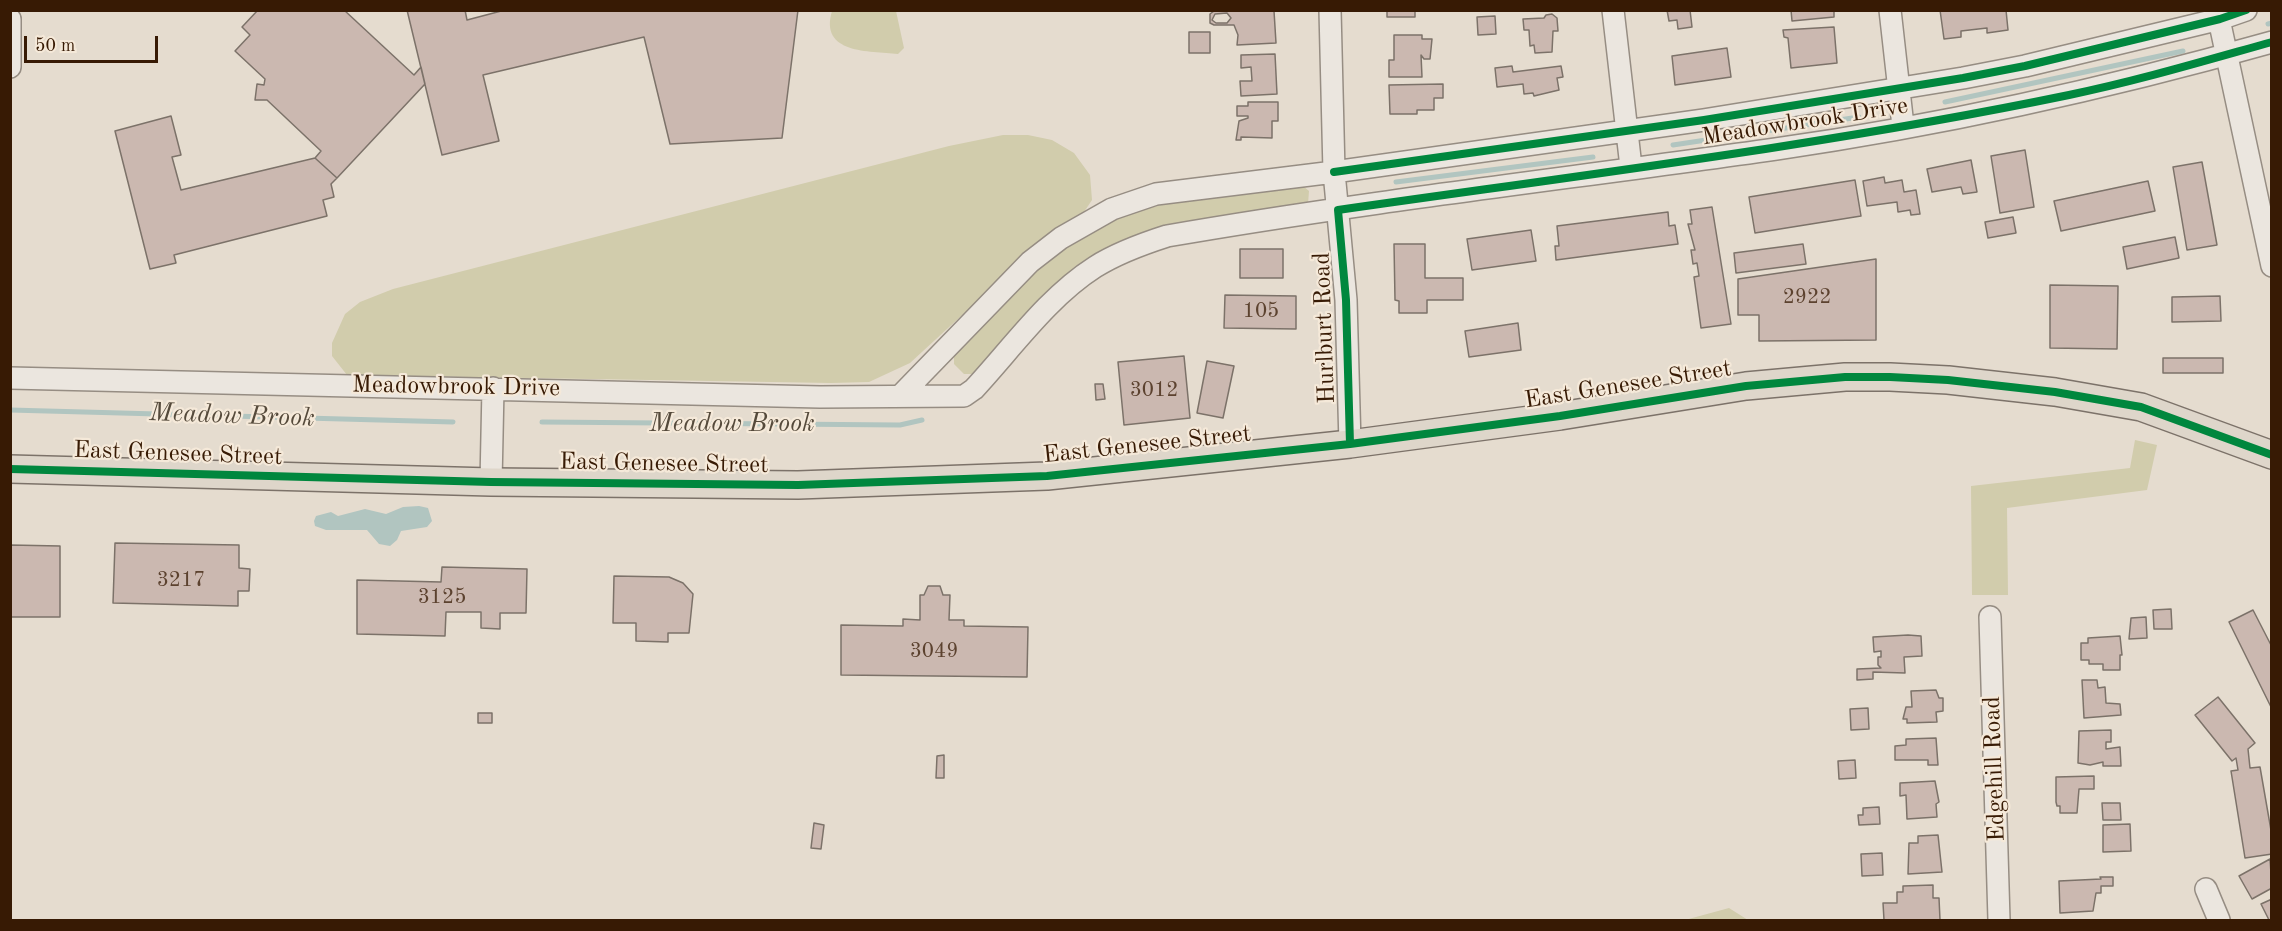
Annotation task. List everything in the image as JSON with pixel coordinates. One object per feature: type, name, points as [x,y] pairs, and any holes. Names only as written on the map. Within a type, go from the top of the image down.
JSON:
[{"type":"main road","name":"East Genesee Street","points":[[10,469],[491,482],[798,485],[1047,476],[1350,444],[1560,416],[1746,386],[1845,377],[1948,380],[2055,392],[2141,407],[2271,455]]},
{"type":"street","name":"Hurlburt Road","points":[[1330,10],[1334,172],[1346,300],[1350,444]]},
{"type":"street","points":[[1613,10],[1631,168]]},
{"type":"street","points":[[1890,10],[1903,126]]},
{"type":"street","name":"Meadowbrook Drive","points":[[901,395],[1030,262],[1061,238],[1112,209],[1156,194],[1334,172],[1627,130],[2025,66],[2218,15],[2246,10]]},
{"type":"street","points":[[2218,15],[2229,54],[2271,266]]},
{"type":"street","points":[[10,19],[13,51],[10,67]]},
{"type":"street","name":"Meadowbrook Drive","points":[[10,378],[819,397],[964,396],[974,389],[1061,294],[1095,267],[1140,244],[1167,236],[1631,168],[1778,149],[2070,95],[2271,42]]},
{"type":"street","points":[[491,482],[493,388]]},
{"type":"street","name":"Edgehill Road","points":[[1990,617],[1999,921]]},
{"type":"street","points":[[2206,889],[2219,921]]},
{"type":"shaded area","points":[[832,11],[896,11],[904,48],[898,54],[849,48],[833,35],[830,25]]},
{"type":"shaded area","points":[[1003,135],[1028,135],[1052,140],[1074,153],[1090,175],[1092,200],[1084,212],[1034,249],[910,363],[869,382],[347,375],[332,356],[332,343],[345,314],[360,302],[393,289],[949,146]]},
{"type":"shaded area","points":[[1303,186],[1309,191],[1308,204],[1142,236],[975,374],[964,374],[954,364],[954,354],[1018,285],[1046,259],[1088,231],[1117,218],[1178,202]]},
{"type":"shaded area","points":[[2135,440],[2157,445],[2147,490],[2007,508],[2008,595],[1972,595],[1971,486],[2130,468]]},
{"type":"shaded area","points":[[403,507],[428,508],[432,521],[427,527],[401,531],[397,540],[390,546],[379,544],[367,530],[326,530],[315,526],[314,521],[316,516],[331,512],[338,516],[365,509],[386,514]]},
{"type":"shaded area","points":[[1729,908],[1748,920],[1685,920]]},
{"type":"building","points":[[258,10],[344,10],[414,75],[421,67],[425,84],[337,178],[315,158],[321,151],[267,100],[255,100],[257,84],[264,85],[265,79],[235,51],[250,35],[242,27]]},
{"type":"building","points":[[407,10],[465,10],[467,20],[505,10],[798,10],[782,138],[670,144],[644,37],[483,75],[499,141],[442,155]]},
{"type":"building","points":[[1387,10],[1415,10],[1415,17],[1387,17]]},
{"type":"building","points":[[1667,10],[1690,10],[1692,27],[1678,29],[1677,20],[1669,21]]},
{"type":"building","points":[[1791,10],[1834,10],[1834,17],[1792,21]]},
{"type":"building","points":[[1940,10],[2006,10],[2008,30],[1987,33],[1987,28],[1961,31],[1961,37],[1944,39]]},
{"type":"building","points":[[1214,11],[1274,11],[1276,43],[1237,45],[1238,35],[1234,25],[1214,25],[1210,23],[1210,14]],"holes":[[[1227,13],[1231,18],[1227,23],[1216,23],[1212,20],[1215,14]]]},
{"type":"building","points":[[1552,14],[1557,18],[1558,31],[1553,31],[1552,52],[1535,53],[1534,45],[1530,46],[1529,30],[1524,30],[1523,19],[1544,18]]},
{"type":"building","points":[[1495,16],[1496,34],[1478,35],[1477,17]]},
{"type":"building","points":[[1834,27],[1837,63],[1791,68],[1788,38],[1784,37],[1783,30]]},
{"type":"building","points":[[1189,32],[1210,32],[1210,53],[1189,53]]},
{"type":"building","points":[[1394,35],[1422,35],[1422,39],[1432,39],[1430,59],[1424,59],[1421,55],[1422,77],[1389,77],[1389,60],[1394,60]]},
{"type":"building","points":[[1727,48],[1731,77],[1675,85],[1672,56]]},
{"type":"building","points":[[1275,54],[1277,94],[1241,96],[1240,81],[1252,81],[1251,67],[1241,68],[1241,55]]},
{"type":"building","points":[[1512,66],[1513,72],[1561,66],[1563,77],[1557,78],[1559,90],[1534,96],[1533,93],[1524,94],[1523,84],[1497,87],[1495,68]]},
{"type":"building","points":[[1443,84],[1443,98],[1434,98],[1434,110],[1417,110],[1417,114],[1390,114],[1389,85]]},
{"type":"building","points":[[1248,102],[1278,102],[1278,121],[1272,121],[1272,138],[1241,137],[1241,140],[1236,140],[1239,121],[1248,118],[1248,116],[1237,116],[1237,106],[1248,106]]},
{"type":"building","points":[[171,116],[181,155],[172,157],[181,190],[315,158],[337,178],[331,184],[334,197],[323,200],[327,216],[174,255],[176,263],[150,269],[115,131]]},
{"type":"building","points":[[2025,150],[2034,207],[2000,213],[1991,156]]},
{"type":"building","points":[[1971,160],[1977,192],[1963,194],[1961,187],[1932,192],[1927,169]]},
{"type":"building","points":[[2202,162],[2217,245],[2187,250],[2173,167]]},
{"type":"building","points":[[1884,177],[1885,183],[1902,180],[1904,192],[1916,190],[1920,214],[1911,215],[1910,210],[1898,212],[1897,202],[1867,206],[1863,181]]},
{"type":"building","points":[[1855,180],[1861,216],[1755,233],[1749,197]]},
{"type":"building","points":[[2148,181],[2155,211],[2061,231],[2054,201]]},
{"type":"building","points":[[1712,207],[1731,324],[1701,328],[1694,277],[1699,276],[1697,263],[1693,264],[1691,250],[1695,250],[1688,224],[1692,224],[1690,210]]},
{"type":"building","points":[[1668,212],[1669,226],[1675,225],[1678,244],[1556,260],[1555,246],[1559,246],[1557,226]]},
{"type":"building","points":[[2013,217],[2016,233],[1988,238],[1985,222]]},
{"type":"building","points":[[1531,230],[1536,261],[1472,270],[1467,239]]},
{"type":"building","points":[[2175,237],[2179,258],[2127,269],[2123,247]]},
{"type":"building","points":[[1394,244],[1425,244],[1425,278],[1463,278],[1463,300],[1427,300],[1427,313],[1399,313],[1399,301],[1395,300]]},
{"type":"building","points":[[1803,244],[1806,264],[1736,273],[1734,253]]},
{"type":"building","points":[[1240,249],[1283,249],[1283,278],[1240,278]]},
{"type":"building","points":[[1876,259],[1876,340],[1759,341],[1759,315],[1738,315],[1738,279]]},
{"type":"building","points":[[2050,285],[2118,286],[2117,349],[2050,348]]},
{"type":"building","points":[[1225,295],[1296,296],[1296,329],[1224,328]]},
{"type":"building","points":[[2220,296],[2221,321],[2172,322],[2172,297]]},
{"type":"building","points":[[1518,323],[1521,350],[1469,357],[1465,331]]},
{"type":"building","points":[[1184,356],[1190,418],[1124,425],[1118,362]]},
{"type":"building","points":[[2163,358],[2223,358],[2223,373],[2163,373]]},
{"type":"building","points":[[1207,361],[1234,366],[1223,418],[1197,413]]},
{"type":"building","points":[[1095,384],[1103,384],[1105,399],[1096,400]]},
{"type":"building","points":[[115,543],[239,545],[239,568],[250,569],[249,591],[238,591],[238,606],[113,603]]},
{"type":"building","points":[[10,545],[60,546],[60,617],[10,617]]},
{"type":"building","points":[[442,567],[527,569],[526,613],[500,613],[500,629],[481,628],[481,612],[446,612],[445,636],[357,634],[357,580],[441,582]]},
{"type":"building","points":[[614,576],[669,577],[683,583],[693,594],[689,633],[668,633],[668,642],[636,641],[636,623],[613,623]]},
{"type":"building","points":[[928,586],[940,586],[943,595],[950,595],[949,620],[964,620],[964,626],[1028,627],[1027,677],[841,675],[841,625],[903,626],[903,619],[920,620],[920,595],[924,595]]},
{"type":"building","points":[[2171,609],[2172,629],[2154,629],[2153,610]]},
{"type":"building","points":[[2253,610],[2272,647],[2272,709],[2229,622]]},
{"type":"building","points":[[2146,617],[2147,638],[2129,639],[2131,618]]},
{"type":"building","points":[[1921,636],[1922,656],[1904,657],[1905,673],[1873,672],[1873,679],[1857,680],[1857,669],[1881,668],[1878,665],[1878,657],[1881,657],[1881,651],[1874,652],[1873,637]]},
{"type":"building","points":[[2120,636],[2122,655],[2120,655],[2120,670],[2103,670],[2103,664],[2089,664],[2089,660],[2081,660],[2081,643],[2088,643],[2088,638]]},
{"type":"building","points":[[2082,680],[2097,680],[2098,688],[2105,687],[2106,703],[2120,704],[2121,715],[2084,718]]},
{"type":"building","points":[[1936,690],[1939,698],[1943,698],[1943,711],[1936,712],[1937,722],[1907,723],[1907,719],[1903,719],[1906,707],[1912,707],[1911,691]]},
{"type":"building","points":[[2218,697],[2255,743],[2248,749],[2250,768],[2260,767],[2272,836],[2272,854],[2245,858],[2231,771],[2238,770],[2236,758],[2232,761],[2195,715]]},
{"type":"building","points":[[1868,708],[1869,729],[1851,730],[1850,709]]},
{"type":"building","points":[[478,713],[492,713],[492,723],[478,723]]},
{"type":"building","points":[[2111,730],[2111,742],[2106,742],[2106,749],[2120,747],[2121,766],[2103,766],[2103,762],[2090,765],[2078,763],[2079,731]]},
{"type":"building","points":[[1936,738],[1938,765],[1928,765],[1928,760],[1895,760],[1895,746],[1906,745],[1906,739]]},
{"type":"building","points":[[944,755],[944,778],[936,778],[937,756]]},
{"type":"building","points":[[1855,760],[1856,778],[1839,779],[1838,761]]},
{"type":"building","points":[[2094,776],[2094,789],[2079,789],[2077,813],[2060,813],[2060,806],[2057,806],[2056,802],[2056,777]]},
{"type":"building","points":[[1935,781],[1939,802],[1936,804],[1937,817],[1907,819],[1906,795],[1900,796],[1900,783]]},
{"type":"building","points":[[2102,803],[2120,803],[2121,820],[2103,820]]},
{"type":"building","points":[[1879,807],[1880,824],[1859,825],[1858,815],[1863,815],[1863,808]]},
{"type":"building","points":[[814,823],[824,825],[821,849],[811,848]]},
{"type":"building","points":[[2130,824],[2131,851],[2103,852],[2103,825]]},
{"type":"building","points":[[1938,835],[1942,872],[1908,874],[1909,843],[1918,843],[1918,836]]},
{"type":"building","points":[[1882,853],[1883,875],[1862,876],[1861,854]]},
{"type":"building","points":[[2270,859],[2272,888],[2252,899],[2239,876]]},
{"type":"building","points":[[2100,877],[2113,877],[2113,886],[2101,886],[2101,893],[2096,893],[2093,911],[2060,913],[2059,881],[2101,879]]},
{"type":"building","points":[[1933,885],[1933,898],[1939,898],[1940,920],[1884,920],[1883,903],[1897,903],[1897,892],[1903,892],[1903,886]]},
{"type":"building","points":[[2272,899],[2272,920],[2269,920],[2261,904]]},
{"type":"waterway","name":"Meadow Brook","points":[[2268,24],[2272,23]]},
{"type":"waterway","name":"Meadow Brook","points":[[1945,102],[2183,51]]},
{"type":"waterway","name":"Meadow Brook","points":[[1673,145],[1859,117]]},
{"type":"waterway","name":"Meadow Brook","points":[[1396,182],[1593,157]]},
{"type":"waterway","name":"Meadow Brook","points":[[10,410],[453,422]]},
{"type":"waterway","name":"Meadow Brook","points":[[542,422],[900,425],[922,420]]},
{"type":"cycle path","points":[[1334,172],[1704,120],[1963,78],[2025,66],[2220,19],[2246,10]]},
{"type":"cycle path","points":[[1350,444],[1346,300],[1338,210],[1704,158],[1978,113],[2120,83],[2272,42]]},
{"type":"cycle path","points":[[10,469],[491,482],[798,485],[1047,476],[1350,444],[1560,416],[1746,386],[1845,377],[1948,380],[2055,392],[2141,407],[2272,455]]}]
